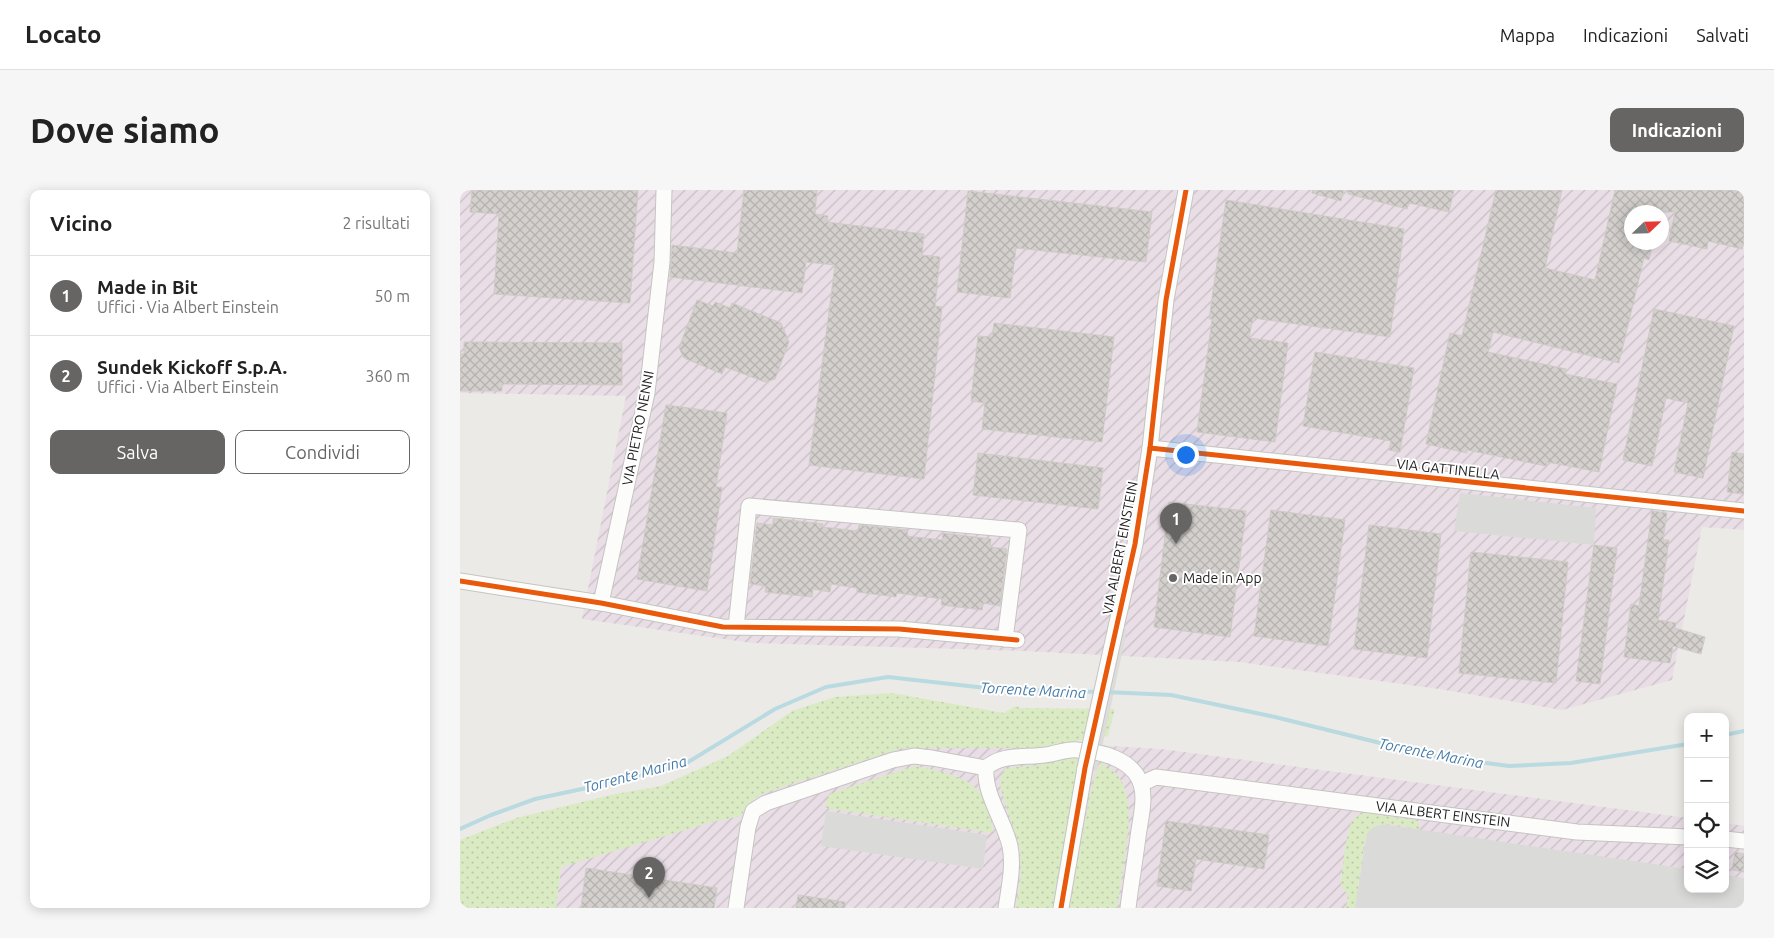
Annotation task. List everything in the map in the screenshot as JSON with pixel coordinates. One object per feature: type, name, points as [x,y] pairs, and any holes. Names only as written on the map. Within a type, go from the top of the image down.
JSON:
[{"type":"street","name":"VIA PIETRO NENNI","points":[[601,603],[647,393],[662,262],[664,190]]},
{"type":"street","name":"VIA ALBERT EINSTEIN","points":[[1061,908],[1085,768],[1135,544],[1150,448],[1166,300],[1186,190]]},
{"type":"street","name":"VIA GATTINELLA","points":[[1150,448],[1744,510]]},
{"type":"street","points":[[460,581],[601,603],[723,627],[899,629],[1011,639],[1019,530],[749,506],[736,627]]},
{"type":"street","points":[[1006,908],[1011,873],[1011,855],[1009,844],[987,785],[986,768],[993,761],[1076,750],[1106,755],[1120,761],[1131,769],[1141,784],[1142,807],[1128,908]]},
{"type":"street","points":[[736,908],[748,827],[753,811],[766,803],[893,760],[914,756],[986,768]]},
{"type":"street","name":"VIA ALBERT EINSTEIN","points":[[1141,784],[1156,778],[1577,832],[1684,837]]},
{"type":"street","points":[[1729,839],[1744,840]]},
{"type":"shaded area","points":[[460,190],[1744,190],[1744,530],[1702,527],[1672,680],[1562,710],[1439,689],[1239,662],[1024,651],[752,643],[582,619],[626,396],[460,393]]},
{"type":"shaded area","points":[[1460,493],[1596,508],[1594,545],[1454,531]]},
{"type":"shaded area","points":[[1028,741],[1161,749],[1684,817],[1684,893],[1729,893],[1729,824],[1744,826],[1744,908],[556,908],[561,867],[891,746]]},
{"type":"shaded area","points":[[826,811],[987,835],[983,869],[821,846]]},
{"type":"shaded area","points":[[1382,824],[1684,868],[1684,893],[1729,893],[1729,876],[1744,878],[1744,908],[1355,908],[1367,833],[1374,826]]},
{"type":"green space","points":[[892,693],[1004,713],[1015,706],[1021,708],[1115,709],[1108,736],[1034,748],[902,748],[764,793],[751,803],[741,816],[712,822],[561,867],[556,908],[460,908],[460,840],[516,818],[615,794],[661,786],[728,756],[792,711],[835,697]]},
{"type":"green space","points":[[1072,758],[1079,759],[1053,908],[1016,908],[1021,874],[1020,848],[1001,790],[1002,776],[1006,768],[1040,765]]},
{"type":"green space","points":[[1101,763],[1113,771],[1121,780],[1128,804],[1128,831],[1117,908],[1069,908],[1094,777]]},
{"type":"green space","points":[[914,766],[951,774],[976,788],[986,803],[994,833],[825,808],[828,796],[832,793]]},
{"type":"green space","points":[[1365,813],[1414,820],[1419,822],[1420,827],[1418,829],[1387,824],[1374,827],[1369,832],[1365,839],[1355,908],[1346,908],[1348,895],[1341,886],[1346,843],[1353,820]]},
{"type":"pier","points":[[1108,626],[1127,630],[1097,771],[1077,767]]},
{"type":"building","points":[[472,190],[638,190],[630,303],[494,294],[499,214],[470,212]]},
{"type":"building","points":[[744,190],[817,190],[815,214],[828,216],[827,222],[924,234],[922,255],[940,257],[935,306],[942,307],[924,479],[809,465],[835,265],[806,262],[802,293],[670,277],[672,245],[737,253]]},
{"type":"building","points":[[1312,190],[1344,190],[1341,201],[1312,193]]},
{"type":"building","points":[[1348,190],[1454,190],[1449,212],[1409,203],[1407,209],[1348,194]]},
{"type":"building","points":[[1496,190],[1562,190],[1545,268],[1595,280],[1615,190],[1744,190],[1744,240],[1742,249],[1708,241],[1707,249],[1669,241],[1675,212],[1669,212],[1669,205],[1624,205],[1624,250],[1651,250],[1649,260],[1644,258],[1619,363],[1493,332],[1488,352],[1566,369],[1565,374],[1617,384],[1599,472],[1547,462],[1546,466],[1426,444],[1450,333],[1462,336]]},
{"type":"building","points":[[968,191],[1152,212],[1146,262],[1016,248],[1010,298],[957,292]]},
{"type":"building","points":[[1226,200],[1404,229],[1390,337],[1253,318],[1249,338],[1288,343],[1275,442],[1197,432],[1212,319],[1209,319]]},
{"type":"building","points":[[697,300],[713,306],[715,302],[730,308],[732,303],[781,323],[789,342],[775,379],[765,382],[725,367],[722,374],[684,358],[679,348]]},
{"type":"building","points":[[1654,309],[1734,326],[1703,478],[1674,472],[1688,403],[1666,398],[1652,466],[1623,460]]},
{"type":"building","points":[[994,323],[1114,337],[1102,442],[982,429],[985,403],[971,401],[978,336],[992,337]]},
{"type":"building","points":[[464,342],[622,343],[622,385],[502,384],[502,391],[460,391],[460,354],[464,354]]},
{"type":"building","points":[[1315,352],[1414,368],[1400,452],[1389,450],[1391,441],[1303,426]]},
{"type":"building","points":[[666,405],[727,413],[716,487],[722,487],[707,591],[637,579]]},
{"type":"building","points":[[1732,452],[1744,454],[1744,494],[1727,492]]},
{"type":"building","points":[[978,453],[1103,468],[1098,509],[973,495]]},
{"type":"building","points":[[1169,502],[1246,511],[1230,637],[1154,627]]},
{"type":"building","points":[[1271,510],[1345,520],[1328,646],[1254,636]]},
{"type":"building","points":[[1652,511],[1667,513],[1663,540],[1669,540],[1658,620],[1676,623],[1675,628],[1705,637],[1701,654],[1673,646],[1670,663],[1624,657],[1631,604],[1639,606]]},
{"type":"building","points":[[773,518],[823,524],[822,527],[858,531],[859,525],[908,530],[907,536],[942,540],[943,533],[991,539],[990,547],[1007,549],[1000,606],[983,603],[982,610],[941,605],[942,599],[897,593],[896,597],[857,592],[857,588],[831,584],[830,592],[813,589],[812,597],[765,592],[766,586],[750,584],[757,523],[773,525]]},
{"type":"building","points":[[1369,525],[1441,534],[1427,658],[1354,649]]},
{"type":"building","points":[[1594,545],[1617,548],[1600,684],[1576,681]]},
{"type":"building","points":[[1471,552],[1568,562],[1556,683],[1459,673]]},
{"type":"building","points":[[1166,821],[1269,835],[1264,869],[1196,859],[1191,891],[1157,886]]},
{"type":"building","points":[[1735,852],[1744,854],[1744,872],[1732,870]]},
{"type":"building","points":[[586,868],[717,888],[714,908],[581,908]]},
{"type":"building","points":[[798,895],[845,902],[845,908],[796,908]]},
{"type":"waterway","name":"Torrente Marina","points":[[460,829],[535,799],[615,782],[685,764],[775,709],[826,687],[888,677],[995,689],[1099,692]]},
{"type":"waterway","name":"Torrente Marina","points":[[1106,692],[1171,695],[1275,717],[1433,756],[1509,766],[1571,763],[1684,745]]},
{"type":"waterway","name":"Torrente Marina","points":[[1729,734],[1744,731]]},
{"type":"cycle path","points":[[1061,908],[1085,768],[1135,544],[1150,448],[1166,300],[1186,190]]},
{"type":"cycle path","points":[[1150,448],[1744,511]]},
{"type":"cycle path","points":[[460,581],[601,603],[723,627],[899,629],[1017,640]]},
{"type":"place","name":"Made in Bit","points":[[1176,544]]},
{"type":"place","name":"Made in App","points":[[1173,578]]},
{"type":"place","name":"Sundek Kickoff S.p.A.","points":[[649,898]]}]
